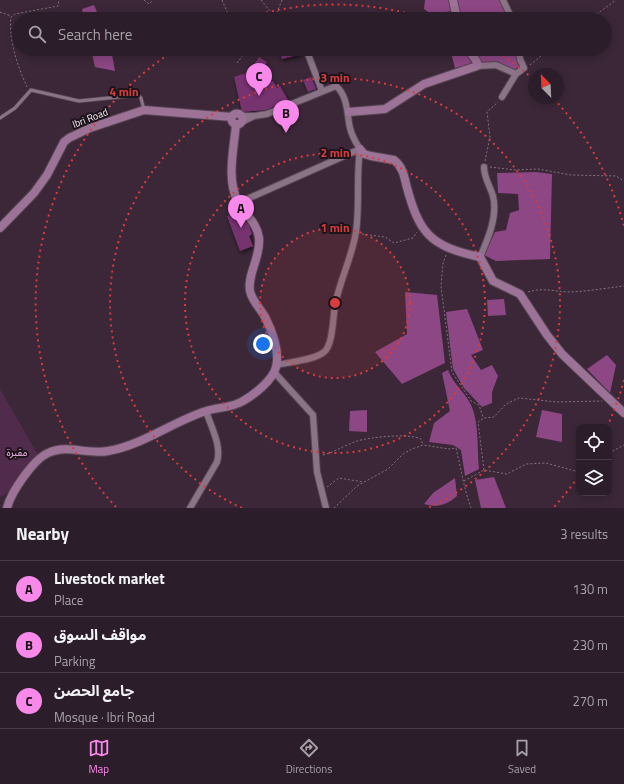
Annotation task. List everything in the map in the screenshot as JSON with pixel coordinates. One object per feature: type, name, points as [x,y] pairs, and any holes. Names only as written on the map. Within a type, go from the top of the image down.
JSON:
[{"type":"street","points":[[453,0],[456,12]]},
{"type":"street","points":[[503,0],[509,12]]},
{"type":"street","points":[[309,56],[322,91]]},
{"type":"street","points":[[473,56],[477,62],[477,66]]},
{"type":"street","points":[[502,97],[516,74],[524,68],[520,56]]},
{"type":"street","points":[[349,112],[385,109],[424,84],[477,66],[496,65],[516,74]]},
{"type":"street","points":[[0,503],[8,504],[36,462],[48,453],[66,449],[100,451],[111,450],[142,440],[206,411],[234,406],[243,402],[260,389],[275,368],[276,353],[269,327],[250,290],[250,280],[259,250],[258,234],[252,220],[238,202],[231,181],[238,120],[273,112],[334,86],[338,87],[349,112],[350,129],[364,154],[388,158],[398,162],[403,171],[413,212],[423,229],[437,244],[448,249],[480,257],[493,281],[520,294],[555,345],[624,413]]},
{"type":"street","name":"Ibri Road","points":[[0,228],[34,193],[47,175],[66,140],[90,128],[144,110],[238,120]]},
{"type":"street","points":[[238,202],[360,149]]},
{"type":"street","points":[[275,368],[318,355],[327,348],[335,304],[356,233],[358,205],[357,169],[360,149]]},
{"type":"street","points":[[480,257],[491,228],[494,210],[493,198],[485,177],[484,166]]},
{"type":"street","points":[[275,368],[313,415],[317,472],[326,508]]},
{"type":"street","points":[[190,508],[219,456],[218,448],[206,411]]},
{"type":"lane","points":[[0,118],[15,108],[29,91],[79,101],[138,95],[141,98],[144,110]]},
{"type":"path","points":[[26,12],[58,6],[59,0]]},
{"type":"path","points":[[144,0],[149,4],[152,0]]},
{"type":"path","points":[[222,0],[227,12]]},
{"type":"path","points":[[261,0],[271,12]]},
{"type":"path","points":[[277,12],[282,0]]},
{"type":"path","points":[[600,12],[616,0]]},
{"type":"path","points":[[0,12],[11,16],[12,35]]},
{"type":"path","points":[[16,56],[18,68],[29,91]]},
{"type":"path","points":[[236,63],[242,56]]},
{"type":"path","points":[[524,68],[540,56]]},
{"type":"path","points":[[502,97],[487,112],[490,138],[484,166],[515,170],[538,169],[571,175],[616,176],[624,181]]},
{"type":"path","points":[[356,233],[385,237],[394,243],[413,238],[415,233],[423,229]]},
{"type":"path","points":[[448,249],[443,263],[441,286],[452,372],[471,401],[479,405],[484,418]]},
{"type":"path","points":[[520,294],[538,289],[571,292],[624,286]]},
{"type":"path","points":[[484,470],[478,422],[484,418],[494,416],[506,404],[520,398],[558,402],[612,402]]},
{"type":"path","points":[[316,456],[329,454],[367,439],[408,435],[422,439],[423,445]]},
{"type":"path","points":[[334,508],[363,482],[388,469],[403,454],[423,445],[456,448],[464,481],[464,488],[471,508]]},
{"type":"path","points":[[612,451],[624,445]]},
{"type":"path","points":[[464,481],[484,470],[507,474],[526,464],[546,463],[576,471]]},
{"type":"path","points":[[321,491],[340,478],[363,482]]},
{"type":"green space","name":"مقبرة","points":[[0,389],[38,455],[9,491],[0,497]]},
{"type":"shaded area","points":[[425,0],[449,0],[451,11],[428,12],[424,9]]},
{"type":"shaded area","points":[[455,0],[501,0],[507,12],[458,12]]},
{"type":"shaded area","points":[[94,5],[97,12],[83,12],[82,9]]},
{"type":"shaded area","points":[[93,56],[112,56],[115,71],[95,67]]},
{"type":"shaded area","points":[[452,56],[467,56],[472,64],[455,68]]},
{"type":"shaded area","points":[[476,56],[517,56],[518,66],[516,69],[512,70],[481,63]]},
{"type":"shaded area","points":[[536,172],[552,174],[550,259],[496,261],[484,255],[495,232],[506,230],[510,213],[519,210],[518,194],[498,193],[497,173]]},
{"type":"shaded area","points":[[405,292],[437,295],[445,363],[402,384],[375,352],[407,334]]},
{"type":"shaded area","points":[[504,299],[506,315],[488,316],[487,300]]},
{"type":"shaded area","points":[[467,309],[483,350],[471,355],[481,370],[492,365],[498,376],[492,392],[492,403],[482,407],[464,388],[453,369],[446,312]]},
{"type":"shaded area","points":[[607,355],[616,365],[610,393],[587,369]]},
{"type":"shaded area","points":[[448,370],[453,380],[472,407],[476,421],[479,469],[465,476],[461,450],[453,445],[429,442],[434,423],[450,411],[442,373]]},
{"type":"shaded area","points":[[367,410],[367,432],[349,431],[350,411]]},
{"type":"shaded area","points":[[542,410],[562,414],[562,442],[536,437]]},
{"type":"shaded area","points":[[494,477],[506,508],[481,508],[475,480]]},
{"type":"shaded area","points":[[455,478],[457,496],[449,502],[438,506],[424,504],[433,493]]},
{"type":"building","points":[[281,56],[294,56],[282,59]]},
{"type":"building","points":[[259,57],[267,62],[261,72],[270,82],[273,81],[277,88],[280,86],[288,100],[266,110],[242,112],[234,77],[249,72]]},
{"type":"building","points":[[311,77],[316,89],[308,92],[303,80]]},
{"type":"building","points":[[238,212],[249,226],[252,234],[249,236],[253,246],[240,251],[227,216]]},
{"type":"place","name":"جامع الحصن","points":[[259,96]]},
{"type":"place","name":"مواقف السوق","points":[[286,133]]},
{"type":"place","name":"Livestock market","points":[[241,228]]}]
